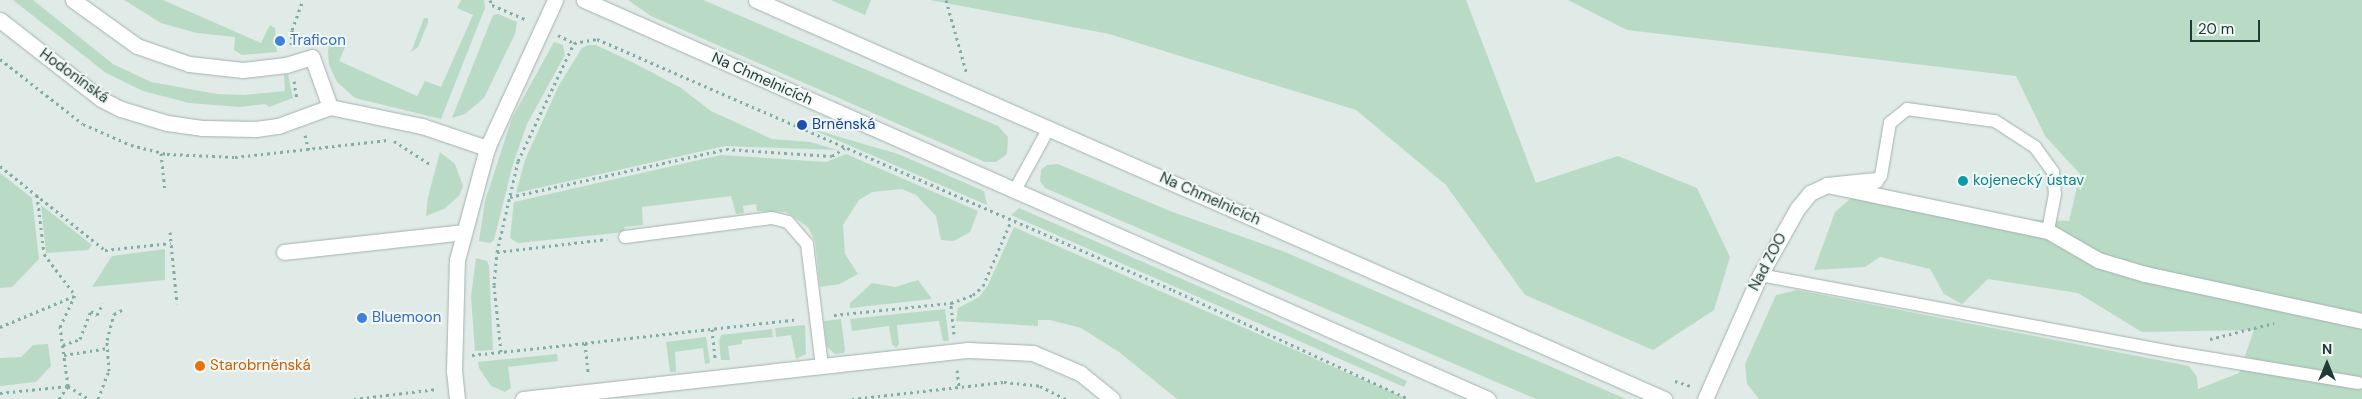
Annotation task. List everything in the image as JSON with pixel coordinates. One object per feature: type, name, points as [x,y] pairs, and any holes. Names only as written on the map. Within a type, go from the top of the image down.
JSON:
[{"type":"street","points":[[73,0],[137,46],[189,64],[243,70],[286,65],[312,57],[330,107],[422,126],[487,148]]},
{"type":"street","points":[[457,399],[454,357],[457,260],[487,148],[555,0]]},
{"type":"street","name":"Na Chmelnicích","points":[[584,0],[1488,399]]},
{"type":"street","name":"Na Chmelnicích","points":[[756,0],[1664,399]]},
{"type":"street","name":"Hodonínská","points":[[0,20],[101,98],[121,109],[167,123],[202,128],[256,129],[278,126],[330,107]]},
{"type":"street","name":"Nad ZOO","points":[[1705,399],[1760,275],[1797,209],[1810,192],[1826,185],[1876,180]]},
{"type":"street","points":[[1826,185],[2048,231],[2098,260],[2145,274],[2362,321]]},
{"type":"street","points":[[284,252],[464,232]]},
{"type":"street","points":[[523,399],[591,393],[644,393],[822,367],[956,351],[1033,354],[1080,373],[1112,399]]},
{"type":"lane","points":[[1876,180],[1880,176],[1890,123],[1907,109],[1995,121],[2035,147],[2052,172],[2055,194],[2048,231]]},
{"type":"lane","points":[[1015,190],[1049,128]]},
{"type":"lane","points":[[626,237],[772,218],[788,222],[807,244],[822,367]]},
{"type":"lane","points":[[1760,275],[2177,353],[2359,383]]},
{"type":"path","points":[[490,0],[492,5]]},
{"type":"path","points":[[946,0],[973,95]]},
{"type":"path","points":[[501,352],[494,285],[497,252],[518,161],[574,43],[597,39],[1173,290],[1410,399]]},
{"type":"path","points":[[510,197],[726,150],[832,156],[845,148]]},
{"type":"path","points":[[161,153],[165,189]]},
{"type":"path","points":[[0,166],[105,250],[171,243]]},
{"type":"path","points":[[37,195],[44,254],[75,296]]},
{"type":"path","points":[[454,357],[951,303],[973,295],[983,286],[1011,221]]},
{"type":"path","points":[[170,232],[177,304]]},
{"type":"path","points":[[497,252],[626,237]]},
{"type":"path","points":[[0,327],[75,296]]},
{"type":"path","points":[[59,399],[68,386],[60,327],[75,296]]},
{"type":"path","points":[[63,345],[80,339],[91,311],[97,315],[103,303]]},
{"type":"path","points":[[951,303],[959,387]]},
{"type":"path","points":[[98,399],[109,371],[108,348],[114,314],[122,310]]},
{"type":"path","points":[[2177,353],[2203,341],[2279,323]]},
{"type":"path","points":[[585,343],[591,393]]},
{"type":"path","points":[[64,355],[108,348]]},
{"type":"path","points":[[354,399],[439,389],[440,380]]},
{"type":"path","points":[[852,399],[1022,382],[1040,386],[1066,399]]},
{"type":"path","points":[[0,393],[68,386],[89,399]]},
{"type":"green space","points":[[13,0],[33,0],[113,64],[151,82],[217,94],[244,95],[285,91],[284,75],[288,74],[293,98],[269,107],[265,104],[240,107],[189,103],[143,91],[106,73]]},
{"type":"green space","points":[[124,0],[163,0],[261,43],[270,25],[275,28],[277,52],[242,55],[234,50],[235,37],[197,33],[161,23]]},
{"type":"green space","points":[[461,0],[484,0],[485,8],[441,119],[355,98],[337,82],[329,65],[328,51],[329,45],[339,44],[346,45],[339,61],[417,96],[425,81],[441,87],[473,15],[457,8]]},
{"type":"green space","points":[[628,0],[703,0],[998,126],[1008,137],[1007,154],[996,162],[985,162],[651,16]]},
{"type":"green space","points":[[831,0],[871,0],[865,15]]},
{"type":"green space","points":[[930,0],[1466,0],[1536,183],[1618,156],[1697,188],[1730,257],[1714,310],[1653,350],[1525,295],[1446,185],[1356,110],[1109,34]]},
{"type":"green space","points":[[1568,0],[2362,0],[2362,399],[1759,399],[1747,384],[1745,364],[1776,295],[1797,290],[2189,366],[2197,377],[2198,389],[2239,373],[2254,330],[2142,332],[2078,293],[1988,279],[1962,304],[1944,294],[1930,269],[1880,257],[1865,267],[1814,270],[1835,212],[1863,188],[1986,218],[2069,221],[2080,174],[2045,136],[2016,76],[1627,30]]},
{"type":"green space","points":[[498,14],[517,22],[515,34],[484,98],[465,114],[452,118],[493,15]]},
{"type":"green space","points":[[424,18],[428,18],[428,23],[418,47],[411,52]]},
{"type":"green space","points":[[554,42],[563,45],[565,55],[527,124],[513,164],[494,240],[490,243],[479,241],[485,201],[512,118]]},
{"type":"green space","points":[[588,45],[596,45],[634,63],[681,88],[711,111],[772,139],[810,142],[838,150],[725,146],[516,193],[525,160],[559,85],[582,48]]},
{"type":"green space","points":[[809,128],[898,154],[984,191],[987,205]]},
{"type":"green space","points":[[440,152],[455,164],[463,186],[459,196],[444,209],[426,216],[428,197]]},
{"type":"green space","points":[[846,154],[978,211],[970,232],[954,241],[941,240],[936,216],[916,195],[902,189],[872,192],[859,200],[843,225],[845,254],[858,274],[840,284],[820,287],[815,241],[808,227],[786,212],[757,211],[756,204],[743,206],[744,213],[736,214],[731,196],[642,207],[643,225],[624,227],[625,232],[518,243],[510,238],[514,202],[721,155],[826,162]]},
{"type":"green space","points":[[1058,164],[1170,211],[1285,252],[1626,399],[1536,399],[1045,188],[1040,181],[1041,170],[1047,165]]},
{"type":"green space","points":[[0,173],[32,198],[39,259],[12,287],[0,288]]},
{"type":"green space","points":[[41,205],[92,245],[88,250],[46,253]]},
{"type":"green space","points":[[1019,208],[1267,316],[1407,381],[1404,387],[1011,215]]},
{"type":"green space","points":[[1014,227],[1407,399],[1177,399],[1119,352],[1081,328],[1050,320],[1038,320],[1038,326],[956,321],[958,308],[979,297],[988,285]]},
{"type":"green space","points":[[165,249],[165,280],[92,287],[112,256]]},
{"type":"green space","points":[[476,258],[487,261],[489,266],[493,350],[475,351],[471,297]]},
{"type":"green space","points":[[918,280],[932,299],[850,308],[850,303],[872,283],[895,287]]},
{"type":"green space","points":[[945,309],[949,341],[943,341],[939,321],[897,325],[899,344],[896,348],[892,344],[889,326],[852,331],[850,319]]},
{"type":"green space","points":[[841,319],[845,350],[844,353],[835,354],[827,347],[824,321]]},
{"type":"green space","points":[[805,325],[806,354],[796,359],[791,335],[776,337],[775,328]]},
{"type":"green space","points":[[772,329],[773,337],[742,340],[742,344],[728,346],[730,360],[721,360],[719,341],[721,335]]},
{"type":"green space","points":[[706,337],[710,363],[705,364],[703,348],[675,352],[676,372],[670,372],[666,342]]},
{"type":"green space","points":[[48,344],[51,366],[36,382],[0,386],[0,358],[21,357],[33,345]]},
{"type":"green space","points":[[557,354],[558,361],[508,367],[511,388],[505,392],[491,386],[479,368],[478,362]]},
{"type":"place","name":"Traficon","points":[[280,41]]},
{"type":"place","name":"Brněnská","points":[[802,125]]},
{"type":"place","name":"kojenecký ústav","points":[[1963,181]]},
{"type":"place","name":"Bluemoon","points":[[362,318]]},
{"type":"place","name":"Starobrněnská","points":[[200,366]]}]
